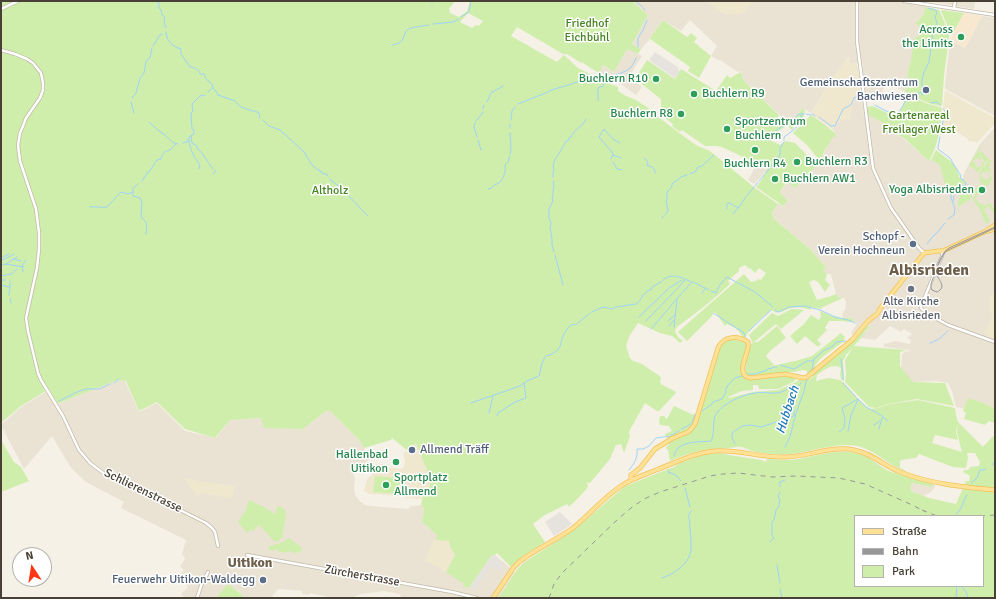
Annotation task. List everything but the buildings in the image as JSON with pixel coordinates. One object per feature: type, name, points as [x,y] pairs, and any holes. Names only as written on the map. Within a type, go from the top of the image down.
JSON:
[{"type":"main road","points":[[984,232],[995,225]]},
{"type":"main road","points":[[631,480],[631,475],[640,468],[655,449],[673,438],[688,432],[695,424],[718,348],[723,340],[734,338],[744,339],[748,342],[749,346],[744,360],[743,370],[747,377],[750,378],[785,374],[804,378],[807,377],[852,340],[868,321],[877,314],[924,253],[943,251],[984,232],[995,229]]},
{"type":"main road","points":[[494,598],[514,567],[519,562],[572,528],[617,488],[631,480],[691,456],[710,451],[730,451],[765,456],[786,457],[837,449],[854,449],[866,453],[893,469],[906,474],[947,485],[995,490]]},
{"type":"street","points":[[1,8],[18,1]]},
{"type":"street","points":[[857,1],[857,41],[874,169],[891,208],[924,253]]},
{"type":"street","points":[[904,1],[995,15]]},
{"type":"street","points":[[954,9],[955,1]]},
{"type":"street","name":"Schlierenstrasse","points":[[1,50],[15,54],[33,63],[41,73],[43,83],[43,90],[40,98],[26,118],[20,133],[18,145],[20,161],[34,204],[39,229],[38,261],[26,318],[36,367],[41,380],[63,416],[80,450],[90,463],[106,475],[209,525],[215,532],[218,546]]},
{"type":"street","points":[[943,251],[920,307],[923,311],[948,325],[995,342]]},
{"type":"street","name":"Zürcherstrasse","points":[[247,555],[452,592],[477,598]]},
{"type":"street","points":[[197,598],[208,572]]},
{"type":"shaded area","points":[[632,1],[926,1],[924,14],[916,23],[924,27],[909,66],[905,92],[887,83],[879,96],[866,97],[862,63],[850,64],[849,56],[832,79],[811,113],[803,108],[791,119],[785,120],[748,85],[743,79],[741,71],[738,72],[711,56],[717,46],[690,20],[681,31],[663,20],[641,49],[632,44],[648,15]]},
{"type":"shaded area","points":[[707,1],[754,1],[742,14],[725,15]]},
{"type":"shaded area","points":[[926,1],[975,1],[974,9]]},
{"type":"shaded area","points":[[964,13],[982,16],[965,48],[950,41]]},
{"type":"shaded area","points":[[982,16],[995,18],[995,116],[945,88],[950,41],[965,48]]},
{"type":"shaded area","points":[[627,48],[642,56],[629,77],[642,87],[636,95],[622,85],[589,67],[594,60],[614,72]]},
{"type":"shaded area","points":[[655,52],[679,68],[678,69],[680,71],[675,78],[649,60]]},
{"type":"shaded area","points":[[849,56],[850,64],[857,63],[862,98],[854,100],[850,115],[851,119],[840,121],[832,129],[811,114],[832,79]]},
{"type":"shaded area","points":[[945,91],[995,118],[995,123],[978,142],[968,141],[968,139],[946,125],[941,125]]},
{"type":"shaded area","points":[[862,98],[864,117],[868,114],[880,121],[902,137],[929,161],[930,159],[940,165],[965,183],[963,180],[963,175],[980,144],[995,127],[995,409],[986,404],[968,398],[964,409],[956,407],[952,391],[948,383],[936,381],[913,382],[901,370],[903,353],[911,350],[884,347],[884,344],[896,341],[910,344],[911,340],[907,338],[912,334],[904,329],[901,332],[890,326],[875,340],[861,338],[866,330],[870,328],[867,325],[856,338],[851,333],[857,324],[852,318],[847,319],[842,317],[846,302],[844,298],[838,297],[836,294],[831,274],[827,274],[822,271],[826,267],[810,249],[774,219],[772,213],[779,203],[783,206],[788,201],[780,192],[788,181],[795,188],[820,161],[830,141],[836,134],[832,129],[840,121],[850,115],[854,99]]},
{"type":"shaded area","points":[[757,164],[768,169],[754,184],[748,180]]},
{"type":"shaded area","points":[[995,290],[995,339],[984,334],[993,316],[991,315],[988,298],[989,299]]},
{"type":"shaded area","points":[[118,380],[125,381],[139,412],[157,403],[185,431],[216,438],[230,420],[261,418],[303,429],[326,411],[330,411],[360,441],[370,459],[353,474],[355,478],[355,494],[361,502],[370,506],[408,509],[411,506],[421,505],[424,509],[422,522],[437,535],[449,541],[455,555],[464,588],[470,587],[492,555],[495,555],[515,572],[498,598],[402,598],[399,594],[384,591],[361,594],[351,598],[343,598],[328,597],[310,593],[309,595],[302,594],[302,591],[278,589],[271,598],[245,598],[239,591],[228,585],[216,598],[185,598],[181,594],[188,587],[178,576],[184,570],[180,566],[185,559],[182,554],[186,540],[121,508],[124,502],[86,482],[71,468],[52,436],[24,469],[1,425],[21,407],[47,391],[55,405]]},
{"type":"shaded area","points":[[416,443],[430,476],[430,486],[423,495],[422,499],[406,498],[404,496],[369,494],[364,491],[367,479],[372,475],[373,465],[383,464],[387,467],[401,469],[404,467],[405,460],[403,453],[408,451]]},
{"type":"shaded area","points":[[185,479],[235,486],[232,499],[203,493],[197,496]]},
{"type":"shaded area","points":[[911,483],[932,487],[933,484],[935,487],[931,492],[923,496],[910,490]]},
{"type":"shaded area","points":[[560,512],[572,524],[554,536],[545,522]]},
{"type":"shaded area","points":[[435,539],[449,541],[455,555],[446,572],[425,560]]},
{"type":"shaded area","points":[[492,555],[500,561],[503,566],[499,571],[492,566],[478,582],[479,583],[474,590],[470,587]]},
{"type":"green space","name":"Altholz","points":[[1,1],[455,1],[449,9],[450,13],[459,17],[467,11],[470,1],[632,1],[648,15],[632,44],[641,49],[638,54],[627,49],[614,72],[603,65],[599,73],[582,62],[581,63],[567,54],[563,54],[517,27],[511,36],[557,62],[564,55],[578,68],[618,87],[618,91],[647,107],[696,145],[710,151],[755,188],[778,204],[772,213],[774,219],[810,249],[826,267],[823,271],[827,274],[825,280],[830,285],[825,292],[818,282],[814,280],[809,282],[817,300],[836,294],[838,297],[843,298],[821,309],[811,307],[811,310],[797,307],[779,313],[771,310],[753,326],[745,338],[742,337],[740,332],[734,328],[727,324],[725,326],[715,312],[687,341],[678,332],[744,274],[751,282],[758,279],[761,280],[766,273],[759,268],[755,273],[745,265],[739,268],[739,271],[728,281],[730,284],[724,290],[677,327],[675,331],[678,337],[683,341],[680,343],[672,336],[660,333],[638,323],[629,337],[626,346],[630,358],[661,377],[661,384],[676,392],[675,394],[659,411],[645,403],[629,432],[630,436],[624,453],[621,444],[616,445],[610,459],[590,483],[587,482],[587,488],[569,507],[567,504],[545,515],[533,524],[545,542],[522,557],[511,567],[497,553],[492,555],[470,587],[463,588],[464,584],[446,572],[455,555],[449,541],[436,540],[437,535],[422,522],[424,509],[421,505],[423,495],[429,488],[430,479],[416,443],[408,451],[392,438],[391,440],[364,448],[360,441],[330,411],[326,411],[303,429],[264,428],[261,418],[230,420],[215,438],[185,429],[157,402],[139,411],[126,381],[118,380],[57,404],[49,389],[21,406],[1,423]],"holes":[[[468,13],[483,21],[479,26],[476,25],[472,28],[460,22]]]},
{"type":"green space","points":[[925,7],[939,10],[949,32],[941,106],[928,103],[905,92],[914,38],[920,36],[924,27],[915,24],[924,14]]},
{"type":"green space","points":[[941,11],[964,13],[952,35]]},
{"type":"green space","points":[[663,20],[687,37],[691,33],[697,38],[694,42],[711,56],[699,78],[688,71],[690,67],[650,39]]},
{"type":"green space","name":"Sportzentrum Buchlern","points":[[647,60],[675,79],[681,69],[716,91],[727,75],[730,78],[741,72],[743,79],[748,85],[779,115],[778,117],[781,121],[779,124],[795,117],[803,108],[805,110],[803,120],[800,124],[795,125],[792,130],[787,125],[770,139],[766,138],[780,145],[786,141],[795,143],[817,165],[795,188],[787,181],[780,192],[788,201],[783,206],[756,187],[768,169],[722,147],[705,146],[682,130],[680,132],[672,126],[673,124],[661,115],[661,99],[635,79]]},
{"type":"green space","name":"Gartenareal Freilager West","points":[[908,95],[928,104],[942,108],[937,142],[929,161],[903,137],[880,121],[868,115],[867,107],[873,106],[897,118]]},
{"type":"green space","points":[[811,115],[836,134],[825,150],[820,161],[807,145],[793,133]]},
{"type":"green space","points":[[982,144],[979,151],[980,154],[982,151],[989,159],[987,161],[991,160],[989,168],[991,173],[986,170],[986,173],[983,172],[980,176],[987,181],[990,176],[988,174],[990,174],[992,177],[990,184],[987,186],[981,182],[979,175],[984,166],[985,169],[985,165],[988,162],[986,161],[985,163],[981,155],[979,155],[982,159],[980,160],[978,158],[973,160],[977,168],[982,165],[981,163],[983,161],[984,165],[977,173],[975,169],[969,165]]},
{"type":"green space","points":[[936,150],[953,163],[958,171],[959,177],[965,183],[959,187],[957,185],[950,188],[950,193],[947,194],[940,165],[931,160]]},
{"type":"green space","points":[[980,184],[983,186],[977,190],[978,193],[976,195],[978,196],[975,198],[981,205],[983,202],[983,206],[990,203],[995,210],[993,213],[989,206],[984,209],[990,221],[986,224],[973,199],[975,194],[973,191]]},
{"type":"green space","points":[[969,186],[973,194],[971,197],[972,198],[958,207],[960,195],[964,195],[960,194],[963,192],[963,188]]},
{"type":"green space","points":[[792,309],[804,310],[781,329],[776,324],[754,342],[758,342],[777,326],[786,338],[766,356],[774,365],[768,367],[812,356],[841,333],[845,337],[843,342],[821,358],[815,366],[816,372],[856,338],[867,325],[870,328],[866,330],[854,346],[907,350],[900,352],[900,366],[913,382],[945,383],[954,406],[917,399],[888,404],[877,408],[869,407],[845,382],[845,360],[853,347],[843,361],[843,380],[841,379],[840,374],[841,368],[834,366],[817,375],[816,381],[829,378],[840,380],[869,409],[878,408],[890,404],[918,400],[955,408],[958,422],[983,447],[992,437],[995,436],[995,483],[993,492],[995,493],[995,598],[498,598],[523,563],[574,530],[624,487],[676,466],[677,464],[703,455],[719,453],[766,462],[767,459],[794,460],[828,453],[851,452],[868,458],[891,472],[933,484],[932,487],[911,483],[911,491],[929,498],[956,504],[966,481],[969,481],[970,476],[963,472],[964,470],[968,470],[970,467],[979,466],[980,462],[975,453],[967,453],[968,458],[966,468],[953,467],[919,454],[913,459],[900,461],[900,468],[906,471],[893,466],[876,454],[864,448],[849,445],[832,446],[799,453],[786,454],[770,454],[749,450],[743,447],[712,449],[692,453],[670,461],[668,450],[666,448],[669,444],[665,434],[672,431],[669,426],[660,425],[660,416],[664,416],[666,419],[674,406],[698,417],[720,347],[724,341],[731,339],[746,342],[747,345],[741,374],[745,373],[746,359],[751,344],[753,343],[749,335],[772,313],[778,316]],"holes":[[[803,370],[807,371],[807,374],[813,376],[810,379],[799,380],[778,390],[753,392],[728,397],[742,391],[753,390],[753,385],[758,385],[759,389],[778,389],[795,381],[795,378],[787,376],[748,380],[744,378],[750,376],[788,373]],[[958,423],[957,433],[962,452],[932,443],[935,435],[958,440],[956,432]]]},
{"type":"green space","points":[[820,311],[836,317],[852,318],[853,321],[829,321],[825,328],[827,330],[817,340],[821,344],[818,347],[805,336],[797,344],[790,336],[804,324],[811,315],[819,320],[821,316]]},
{"type":"green space","points":[[968,398],[986,404],[995,409],[995,423],[989,421],[985,425],[964,419],[966,413],[963,411]]},
{"type":"green space","points":[[1,440],[14,462],[21,467],[29,481],[1,492]]},
{"type":"green space","name":"Sportplatz Allmend","points":[[375,476],[400,478],[398,494],[373,492]]},
{"type":"green space","points":[[249,500],[275,514],[278,505],[285,510],[286,515],[282,538],[280,540],[275,542],[259,525],[253,531],[251,529],[247,533],[238,522],[245,512]]},
{"type":"green space","points":[[289,538],[302,548],[301,552],[293,553],[290,551],[284,553],[278,551],[278,549],[270,551],[270,546],[281,543]]},
{"type":"green space","points":[[228,584],[239,592],[245,598],[216,598]]},
{"type":"waterway","points":[[155,1],[159,3],[159,8],[162,15],[165,17],[164,22],[166,28]]},
{"type":"waterway","points":[[461,17],[469,12],[471,1]]},
{"type":"waterway","points":[[636,1],[645,10]]},
{"type":"waterway","points":[[928,8],[936,10]]},
{"type":"waterway","points":[[922,95],[922,80],[929,62],[933,31],[937,23],[935,17],[937,13],[936,11]]},
{"type":"waterway","points":[[433,24],[453,22],[459,19]]},
{"type":"waterway","points":[[638,47],[638,38],[647,20]]},
{"type":"waterway","points":[[392,45],[401,42],[407,30],[414,27],[429,25]]},
{"type":"waterway","points":[[166,32],[169,41],[175,47],[181,49],[181,54],[190,67],[199,71],[200,74],[204,74],[218,95],[235,101],[241,107],[259,113],[260,118]]},
{"type":"waterway","points":[[153,46],[162,34]]},
{"type":"waterway","points":[[132,98],[136,93],[140,78],[144,73],[146,61],[150,58],[152,48]]},
{"type":"waterway","points":[[606,81],[629,69],[636,58]]},
{"type":"waterway","points":[[562,87],[588,79],[605,82]]},
{"type":"waterway","points":[[598,101],[598,88],[603,86],[604,83]]},
{"type":"waterway","points":[[487,102],[491,93],[503,86]]},
{"type":"waterway","points":[[549,91],[561,87]]},
{"type":"waterway","points":[[208,92],[212,88]]},
{"type":"waterway","points":[[518,104],[548,92]]},
{"type":"waterway","points":[[908,93],[913,95],[922,92]]},
{"type":"waterway","points":[[183,143],[187,142],[190,136],[194,134],[194,130],[192,129],[192,105],[200,96],[205,95]]},
{"type":"waterway","points":[[875,105],[896,114],[903,106],[907,95]]},
{"type":"waterway","points":[[819,117],[831,126],[835,126],[843,109],[851,105],[854,98],[858,96],[861,97]]},
{"type":"waterway","points":[[131,102],[134,113]]},
{"type":"waterway","points":[[931,103],[937,102],[940,105]]},
{"type":"waterway","points":[[483,109],[484,105]]},
{"type":"waterway","points":[[511,120],[512,111],[515,107]]},
{"type":"waterway","points":[[942,125],[945,111],[943,109]]},
{"type":"waterway","points":[[476,121],[483,112]]},
{"type":"waterway","points":[[771,137],[774,132],[801,114]]},
{"type":"waterway","points":[[784,140],[784,137],[801,123],[801,114],[804,114]]},
{"type":"waterway","points":[[806,114],[811,115]]},
{"type":"waterway","points":[[553,177],[553,167],[557,156],[566,141],[568,141],[586,119]]},
{"type":"waterway","points":[[263,120],[269,126],[280,130],[304,152],[312,165],[320,170],[320,172],[327,174],[328,176]]},
{"type":"waterway","points":[[149,122],[172,142],[178,144]]},
{"type":"waterway","points":[[475,123],[474,127],[477,137]]},
{"type":"waterway","points":[[941,132],[942,128]]},
{"type":"waterway","points":[[611,159],[613,155],[612,152],[599,137],[604,129],[613,139],[620,143]]},
{"type":"waterway","points":[[510,133],[510,154]]},
{"type":"waterway","points":[[191,136],[192,143],[197,146],[213,169]]},
{"type":"waterway","points":[[940,137],[938,149],[952,161]]},
{"type":"waterway","points":[[189,140],[190,147],[200,165],[199,169]]},
{"type":"waterway","points":[[478,140],[481,150]]},
{"type":"waterway","points":[[777,160],[780,155],[780,148],[784,142]]},
{"type":"waterway","points":[[142,181],[157,160],[161,159],[162,155],[176,144]]},
{"type":"waterway","points":[[613,155],[621,158]]},
{"type":"waterway","points":[[690,174],[696,171],[698,167],[702,166],[714,155]]},
{"type":"waterway","points":[[488,189],[499,183],[504,174],[505,165],[510,156]]},
{"type":"waterway","points":[[644,158],[648,163],[647,165],[655,170],[655,173]]},
{"type":"waterway","points":[[766,173],[775,161]]},
{"type":"waterway","points":[[613,162],[617,169],[622,170]]},
{"type":"waterway","points":[[948,219],[954,215],[955,208],[951,199],[951,191],[955,188],[966,185],[965,181],[961,179],[960,174],[952,162]]},
{"type":"waterway","points":[[213,174],[216,170]]},
{"type":"waterway","points":[[759,181],[765,174]]},
{"type":"waterway","points":[[665,215],[668,211],[666,200],[667,192],[672,187],[672,184],[681,177],[687,175]]},
{"type":"waterway","points":[[330,179],[368,216]]},
{"type":"waterway","points":[[554,181],[553,201],[549,209],[554,252]]},
{"type":"waterway","points":[[755,186],[758,182]]},
{"type":"waterway","points":[[90,207],[107,207],[121,192],[128,194],[133,192],[133,188],[138,184]]},
{"type":"waterway","points":[[727,209],[728,203],[739,207],[754,187]]},
{"type":"waterway","points":[[133,192],[133,196],[140,198],[142,202],[141,217],[146,224],[146,234]]},
{"type":"waterway","points":[[953,201],[954,196]]},
{"type":"waterway","points":[[733,214],[739,207]]},
{"type":"waterway","points":[[935,235],[945,223]]},
{"type":"waterway","points":[[927,244],[934,235]]},
{"type":"waterway","points":[[1,258],[9,254]]},
{"type":"waterway","points":[[1,263],[2,260],[14,254]]},
{"type":"waterway","points":[[555,255],[563,285]]},
{"type":"waterway","points":[[6,264],[17,257]]},
{"type":"waterway","points":[[14,259],[21,261]]},
{"type":"waterway","points":[[22,266],[26,260]]},
{"type":"waterway","points":[[1,265],[5,264],[24,267]]},
{"type":"waterway","points":[[22,267],[23,272]]},
{"type":"waterway","points":[[1,276],[11,274],[17,269]]},
{"type":"waterway","points":[[662,281],[665,278],[676,276],[684,278],[709,290]]},
{"type":"waterway","points":[[711,291],[716,293],[719,286],[727,277],[755,292],[773,307]]},
{"type":"waterway","points":[[669,288],[682,280]]},
{"type":"waterway","points":[[676,290],[685,280]]},
{"type":"waterway","points":[[10,281],[10,287]]},
{"type":"waterway","points":[[592,312],[603,307],[612,309],[636,304],[644,294],[661,282]]},
{"type":"waterway","points":[[682,293],[691,283]]},
{"type":"waterway","points":[[1,285],[10,287],[9,295]]},
{"type":"waterway","points":[[639,317],[668,289]]},
{"type":"waterway","points":[[702,293],[705,289]]},
{"type":"waterway","points":[[646,321],[675,291]]},
{"type":"waterway","points":[[651,329],[681,294]]},
{"type":"waterway","points":[[10,299],[11,303]]},
{"type":"waterway","points":[[674,327],[677,300]]},
{"type":"waterway","points":[[775,310],[778,312],[789,307],[805,306],[855,323]]},
{"type":"waterway","points":[[749,331],[771,310]]},
{"type":"waterway","points":[[546,356],[552,354],[558,349],[563,335],[570,326],[577,324],[590,313]]},
{"type":"waterway","points":[[714,314],[744,333],[745,337]]},
{"type":"waterway","points":[[668,321],[675,315]]},
{"type":"waterway","points":[[669,326],[674,320]]},
{"type":"waterway","points":[[930,343],[940,338],[948,331]]},
{"type":"waterway","name":"Hubbach","points":[[780,365],[794,369],[807,361],[812,361],[823,351],[833,346],[836,342],[846,341]]},
{"type":"waterway","points":[[471,403],[520,386],[539,376],[545,357]]},
{"type":"waterway","points":[[841,359],[843,380]]},
{"type":"waterway","name":"Hubbach","points":[[812,370],[814,360]]},
{"type":"waterway","points":[[747,374],[755,374],[769,368],[777,367]]},
{"type":"waterway","points":[[700,412],[713,402],[722,399],[728,385],[735,378],[742,376]]},
{"type":"waterway","points":[[114,383],[119,379]]},
{"type":"waterway","name":"Hubbach","points":[[785,447],[791,435],[807,379]]},
{"type":"waterway","points":[[497,416],[498,413],[515,402],[526,398],[524,383]]},
{"type":"waterway","points":[[735,444],[732,433],[742,426],[750,425],[761,427],[794,416],[793,396],[794,392],[801,383]]},
{"type":"waterway","points":[[843,383],[856,397]]},
{"type":"waterway","points":[[59,401],[77,392],[86,389],[99,389],[110,384]]},
{"type":"waterway","points":[[674,456],[677,449],[684,444],[711,441],[716,414],[729,403],[740,397],[751,394],[778,393],[792,386]]},
{"type":"waterway","points":[[489,413],[493,396]]},
{"type":"waterway","points":[[839,432],[844,428],[845,418],[842,408],[858,399],[857,398]]},
{"type":"waterway","points":[[858,399],[866,407],[888,421]]},
{"type":"waterway","points":[[848,431],[851,415],[858,400]]},
{"type":"waterway","points":[[681,429],[691,424],[695,414]]},
{"type":"waterway","points":[[879,429],[882,418]]},
{"type":"waterway","points":[[874,425],[880,421]]},
{"type":"waterway","points":[[629,470],[635,461],[637,449],[643,449],[649,446],[656,438],[670,436],[679,431]]},
{"type":"waterway","points":[[992,465],[995,461]]},
{"type":"waterway","points":[[971,483],[977,478],[980,470],[986,469]]},
{"type":"waterway","points":[[669,470],[668,472],[676,475],[681,481]]},
{"type":"waterway","name":"Hubbach","points":[[780,487],[780,482],[785,480]]},
{"type":"waterway","points":[[685,488],[690,507]]},
{"type":"waterway","name":"Hubbach","points":[[770,542],[774,538],[772,535],[772,522],[779,506],[780,500],[778,496],[780,492]]},
{"type":"waterway","points":[[956,514],[960,510],[967,495]]},
{"type":"waterway","points":[[662,578],[676,571],[688,558],[691,546],[690,520],[688,517],[691,511]]},
{"type":"waterway","name":"Hubbach","points":[[777,565],[780,583]]},
{"type":"waterway","points":[[956,598],[957,587]]},
{"type":"waterway","points":[[962,587],[968,598]]},
{"type":"waterway","name":"Hubbach","points":[[780,589],[782,598]]},
{"type":"tram line","points":[[995,227],[946,250],[942,256],[938,264],[937,268],[937,272],[937,275],[942,284],[942,288],[937,292],[932,290],[932,281],[937,269],[938,265],[946,251],[995,228]]},
{"type":"railway","points":[[549,598],[554,584],[562,573],[631,508],[644,499],[660,492],[710,476],[738,473],[772,477],[796,476],[839,478],[865,484],[926,512]]},
{"type":"railway","points":[[922,510],[934,515]]},
{"type":"railway","points":[[984,516],[995,515]]},
{"type":"place","name":"Across the Limits","points":[[961,37]]},
{"type":"place","name":"Buchlern R10","points":[[656,79]]},
{"type":"place","name":"Gemeinschaftszentrum Bachwiesen","points":[[926,90]]},
{"type":"place","name":"Buchlern R9","points":[[694,94]]},
{"type":"place","name":"Buchlern R8","points":[[681,114]]},
{"type":"place","name":"Sportzentrum Buchlern","points":[[727,129]]},
{"type":"place","name":"Buchlern R4","points":[[755,150]]},
{"type":"place","name":"Buchlern R3","points":[[797,162]]},
{"type":"place","name":"Buchlern AW1","points":[[775,179]]},
{"type":"place","name":"Yoga Albisrieden","points":[[982,190]]},
{"type":"place","name":"Schopf - Verein Hochneun","points":[[913,244]]},
{"type":"place","name":"Alte Kirche Albisrieden","points":[[911,289]]},
{"type":"place","name":"Allmend Träff","points":[[412,450]]},
{"type":"place","name":"Hallenbad Uitikon","points":[[396,462]]},
{"type":"place","name":"Sportplatz Allmend","points":[[386,485]]},
{"type":"place","name":"Feuerwehr Uitikon-Waldegg","points":[[263,580]]},
{"type":"district","name":"Albisrieden","points":[[929,271]]},
{"type":"district","name":"Uitikon","points":[[250,563]]},
{"type":"park label","name":"Friedhof Eichbühl","points":[[587,31]]}]
